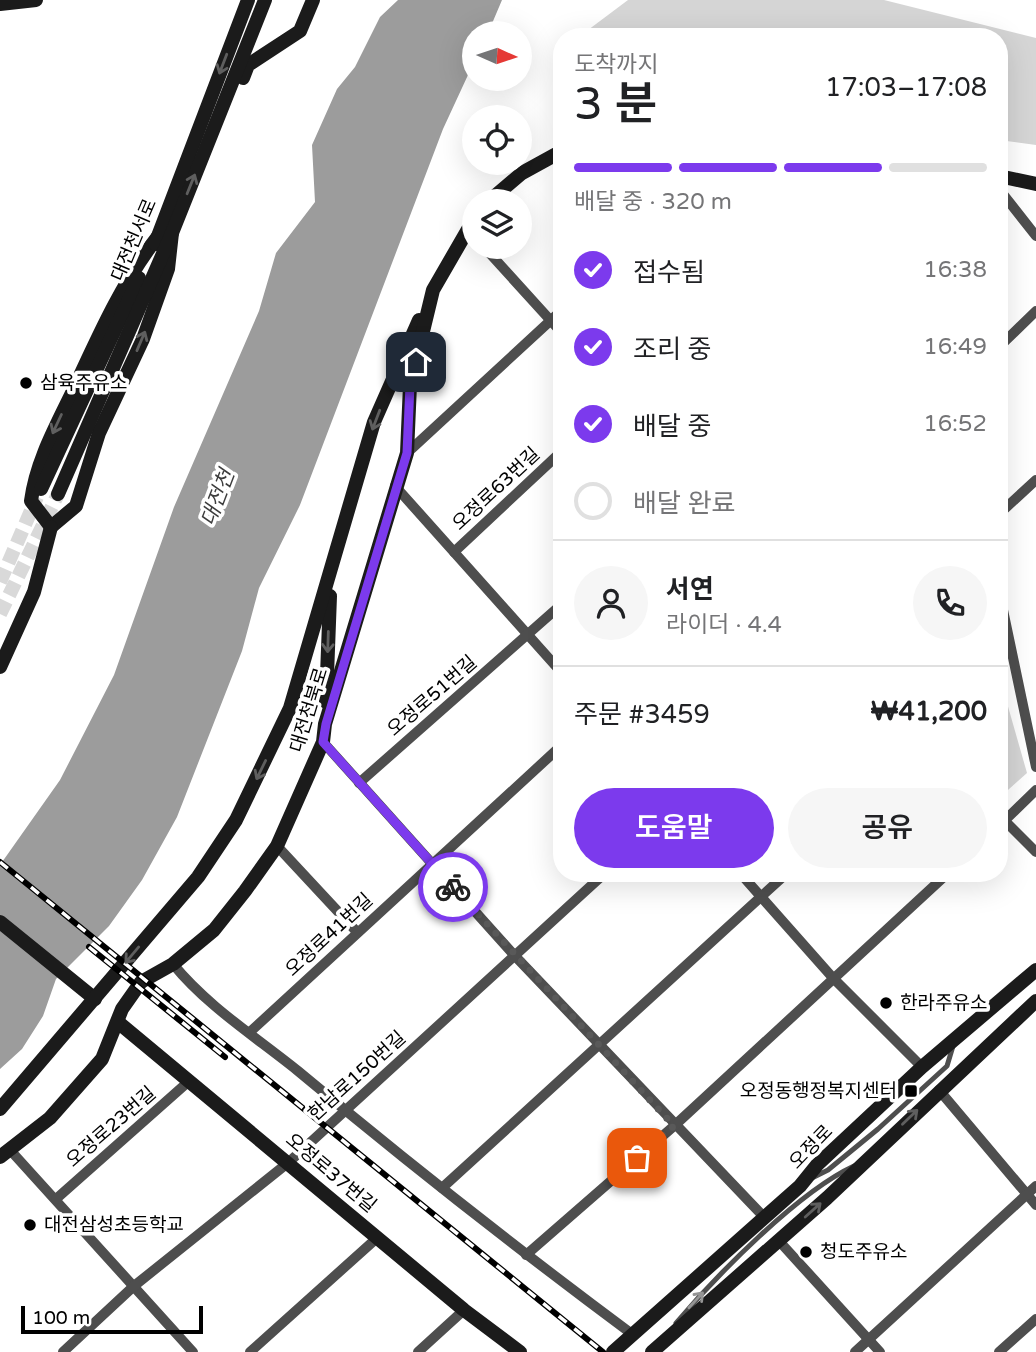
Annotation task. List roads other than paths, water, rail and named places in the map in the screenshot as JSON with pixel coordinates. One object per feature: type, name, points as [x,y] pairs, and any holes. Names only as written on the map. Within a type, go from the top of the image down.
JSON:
[{"type":"main road","points":[[0,4],[36,0]]},
{"type":"main road","name":"대전천서로","points":[[41,489],[166,234],[248,0]]},
{"type":"main road","points":[[58,495],[166,234],[208,144],[265,0]]},
{"type":"main road","points":[[208,144],[227,118],[248,65],[300,31],[313,0]]},
{"type":"main road","points":[[503,189],[522,173],[553,155]]},
{"type":"main road","points":[[1008,176],[1036,181]]},
{"type":"main road","points":[[51,527],[31,501],[33,486],[49,442],[109,315],[141,258],[166,234]]},
{"type":"main road","points":[[0,667],[34,592],[51,527],[76,506],[99,433],[143,339],[168,269],[166,234]]},
{"type":"main road","name":"대전천북로","points":[[6,1154],[50,1118],[102,1059],[119,1023],[122,1009],[141,982],[173,964],[214,930],[277,846],[323,742],[395,486],[407,453],[410,385],[433,290],[443,268],[462,242]]},
{"type":"main road","points":[[0,1119],[43,1062],[198,877],[236,820],[290,708],[374,422],[433,290]]},
{"type":"main road","points":[[326,724],[331,574]]},
{"type":"main road","points":[[0,922],[95,999]]},
{"type":"main road","name":"오정로","points":[[613,1352],[800,1186],[817,1165],[922,1067],[954,1043],[1036,970]]},
{"type":"main road","points":[[652,1352],[779,1241],[1036,1001]]},
{"type":"main road","name":"오정로37번길","points":[[119,1023],[464,1310],[520,1352]]},
{"type":"main road","points":[[0,1109],[43,1062]]},
{"type":"street","points":[[1008,200],[1036,236]]},
{"type":"street","points":[[495,259],[553,323]]},
{"type":"street","points":[[1008,338],[1036,311]]},
{"type":"street","points":[[407,453],[553,318]]},
{"type":"street","name":"오정로63번길","points":[[454,552],[553,459]]},
{"type":"street","points":[[1008,506],[1036,480]]},
{"type":"street","name":"오정로63번길","points":[[395,486],[553,663]]},
{"type":"street","points":[[1027,488],[1036,497]]},
{"type":"street","points":[[528,635],[553,612]]},
{"type":"street","name":"오정로51번길","points":[[359,783],[528,635]]},
{"type":"street","points":[[1008,635],[1036,767]]},
{"type":"street","points":[[323,742],[515,956],[674,1126],[764,1217]]},
{"type":"street","points":[[433,865],[553,753]]},
{"type":"street","points":[[1008,815],[1036,790]]},
{"type":"street","points":[[1008,827],[1036,852]]},
{"type":"street","points":[[277,846],[357,932]]},
{"type":"street","name":"오정로41번길","points":[[250,1032],[433,865]]},
{"type":"street","name":"한남로150번길","points":[[63,1352],[134,1286],[289,1162],[595,882]]},
{"type":"street","points":[[748,882],[833,978],[922,1067]]},
{"type":"street","points":[[442,1188],[777,882]]},
{"type":"street","points":[[526,1255],[674,1126],[938,882]]},
{"type":"street","points":[[173,964],[195,989],[345,1111],[526,1255],[632,1335]]},
{"type":"street","name":"오정로23번길","points":[[56,1199],[188,1082]]},
{"type":"street","points":[[939,1090],[1036,1205]]},
{"type":"street","points":[[6,1154],[56,1199],[193,1352]]},
{"type":"street","points":[[855,1352],[1036,1186]]},
{"type":"street","points":[[250,1352],[377,1238]]},
{"type":"street","points":[[779,1241],[880,1352]]},
{"type":"street","points":[[418,1352],[464,1310]]},
{"type":"street","points":[[999,1352],[1036,1319]]},
{"type":"lane","points":[[800,1186],[828,1170],[947,1066],[954,1043]]},
{"type":"lane","points":[[652,1352],[695,1300],[784,1216],[830,1177],[860,1163]]},
{"type":"water","name":"대전천","points":[[398,0],[502,0],[493,21],[462,21],[462,88],[443,129],[300,505],[259,588],[242,651],[177,817],[142,880],[109,926],[56,979],[43,1016],[22,1049],[0,1069],[0,865],[60,780],[114,675],[174,507],[259,311],[276,253],[315,202],[312,145],[337,89],[355,67],[380,17]]},
{"type":"tunnel","points":[[0,614],[58,494]]},
{"type":"tunnel","points":[[0,582],[37,497]]},
{"type":"railway","points":[[0,862],[603,1352]]},
{"type":"railway","points":[[89,947],[225,1057]]},
{"type":"place","name":"삼육주유소","points":[[26,383]]},
{"type":"place","name":"한라주유소","points":[[886,1003]]},
{"type":"place","name":"오정동행정복지센터","points":[[911,1091]]},
{"type":"place","name":"대전삼성초등학교","points":[[30,1225]]},
{"type":"place","name":"청도주유소","points":[[806,1252]]}]
